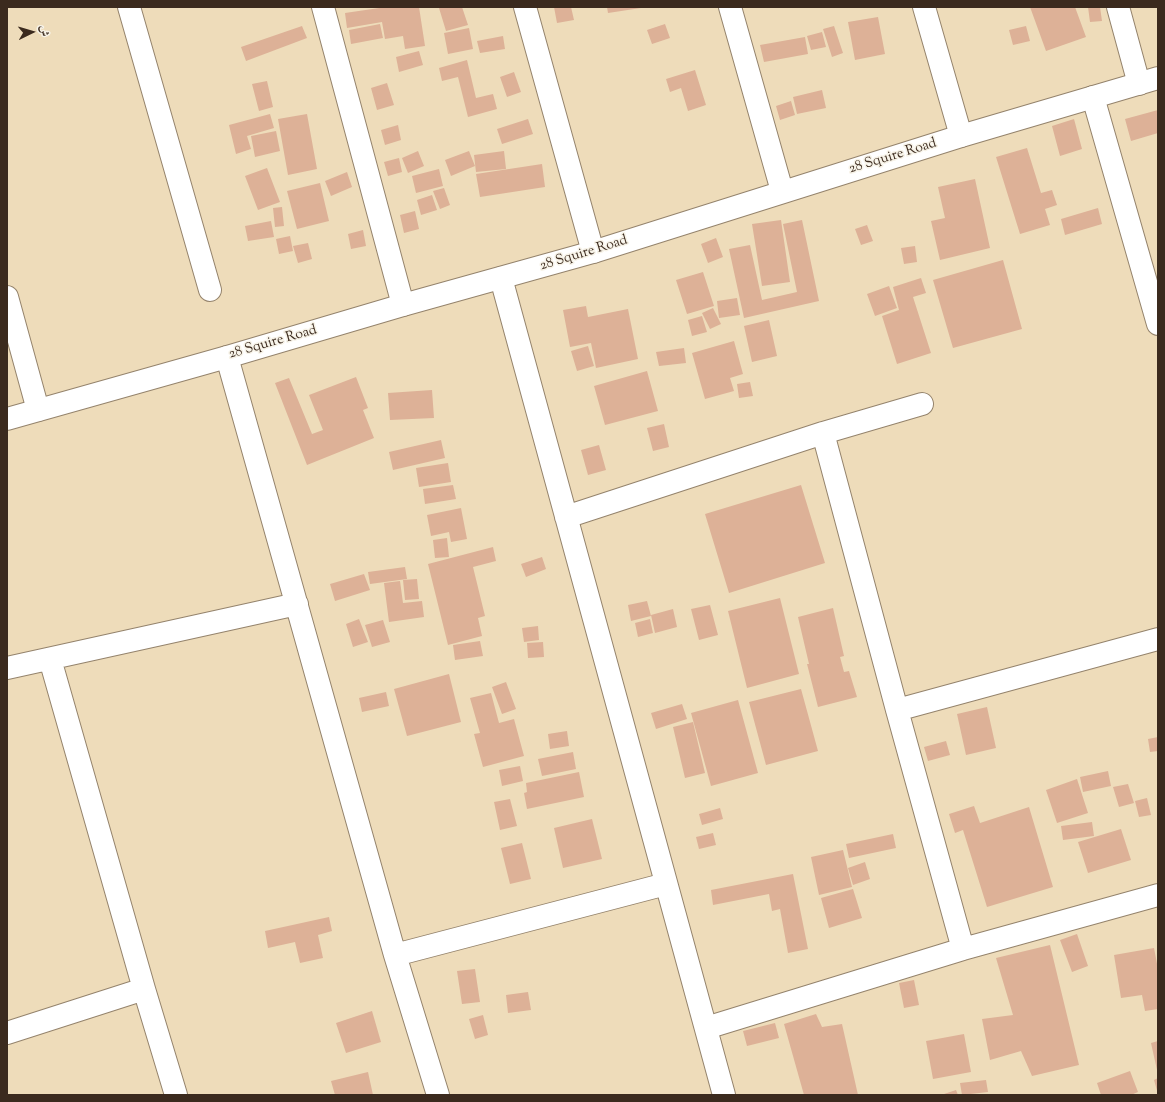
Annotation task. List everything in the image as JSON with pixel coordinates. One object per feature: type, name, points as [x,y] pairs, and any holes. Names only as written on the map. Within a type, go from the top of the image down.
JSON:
[{"type":"street","points":[[129,7],[210,290]]},
{"type":"street","points":[[323,7],[403,305]]},
{"type":"street","points":[[525,7],[592,252]]},
{"type":"street","points":[[730,7],[782,191]]},
{"type":"street","points":[[924,7],[962,136]]},
{"type":"street","points":[[1118,7],[1149,81]]},
{"type":"street","name":"28 Squire Road","points":[[7,419],[592,252],[782,191],[1149,81]]},
{"type":"street","points":[[1093,97],[1158,324]]},
{"type":"street","points":[[501,278],[724,1095]]},
{"type":"street","points":[[7,296],[38,410]]},
{"type":"street","points":[[227,357],[395,955],[438,1095]]},
{"type":"street","points":[[566,517],[823,433],[922,404]]},
{"type":"street","points":[[823,433],[963,949]]},
{"type":"street","points":[[7,668],[297,604]]},
{"type":"street","points":[[897,710],[1158,639]]},
{"type":"street","points":[[50,659],[144,989],[176,1095]]},
{"type":"street","points":[[395,955],[666,884]]},
{"type":"street","points":[[706,1028],[963,949],[1158,895]]},
{"type":"street","points":[[7,1033],[144,989]]},
{"type":"building","points":[[386,7],[419,7],[425,46],[405,49],[403,36],[385,39],[382,22],[347,28],[345,13]]},
{"type":"building","points":[[462,7],[468,25],[446,31],[439,8]]},
{"type":"building","points":[[554,7],[571,7],[574,20],[557,23]]},
{"type":"building","points":[[607,7],[641,7],[641,8],[608,13]]},
{"type":"building","points":[[1030,7],[1075,7],[1086,37],[1046,51]]},
{"type":"building","points":[[1088,7],[1100,7],[1102,21],[1090,22]]},
{"type":"building","points":[[878,17],[885,54],[855,60],[848,22]]},
{"type":"building","points":[[380,24],[383,38],[351,44],[349,30]]},
{"type":"building","points":[[665,24],[670,38],[652,44],[647,30]]},
{"type":"building","points":[[302,26],[307,38],[246,61],[241,47]]},
{"type":"building","points":[[834,26],[843,53],[832,57],[823,29]]},
{"type":"building","points":[[1026,26],[1030,41],[1013,45],[1009,30]]},
{"type":"building","points":[[469,28],[473,49],[448,54],[444,33]]},
{"type":"building","points":[[822,32],[826,47],[811,50],[807,36]]},
{"type":"building","points":[[503,36],[505,49],[480,53],[477,41]]},
{"type":"building","points":[[805,37],[808,54],[764,62],[760,45]]},
{"type":"building","points":[[419,51],[423,65],[399,72],[396,57]]},
{"type":"building","points":[[467,60],[476,98],[493,94],[497,109],[468,117],[458,77],[442,81],[439,68]]},
{"type":"building","points":[[695,70],[706,105],[688,111],[681,88],[670,92],[666,79]]},
{"type":"building","points":[[514,72],[521,92],[507,97],[500,77]]},
{"type":"building","points":[[267,81],[273,107],[259,111],[252,84]]},
{"type":"building","points":[[387,83],[394,105],[377,110],[371,88]]},
{"type":"building","points":[[822,90],[826,108],[797,114],[793,97]]},
{"type":"building","points":[[791,101],[795,115],[780,120],[776,106]]},
{"type":"building","points":[[1158,110],[1158,133],[1131,141],[1125,119]]},
{"type":"building","points":[[270,114],[274,128],[247,136],[251,149],[236,154],[229,125]]},
{"type":"building","points":[[307,114],[317,169],[288,175],[278,119]]},
{"type":"building","points":[[528,119],[533,134],[502,144],[497,129]]},
{"type":"building","points":[[1074,119],[1082,149],[1060,156],[1052,126]]},
{"type":"building","points":[[398,125],[401,140],[385,145],[381,130]]},
{"type":"building","points":[[276,131],[280,151],[255,157],[251,136]]},
{"type":"building","points":[[1027,148],[1041,193],[1052,190],[1057,205],[1045,209],[1050,225],[1020,234],[996,157]]},
{"type":"building","points":[[418,151],[424,166],[408,173],[402,158]]},
{"type":"building","points":[[469,151],[475,166],[451,176],[445,160]]},
{"type":"building","points":[[504,151],[506,169],[476,172],[474,155]]},
{"type":"building","points":[[399,158],[402,172],[388,176],[384,162]]},
{"type":"building","points":[[542,164],[545,187],[480,197],[476,174]]},
{"type":"building","points":[[267,168],[280,202],[258,210],[245,176]]},
{"type":"building","points":[[439,169],[443,186],[416,193],[412,176]]},
{"type":"building","points":[[347,172],[352,187],[331,196],[325,181]]},
{"type":"building","points":[[975,179],[990,248],[940,260],[931,221],[945,218],[938,187]]},
{"type":"building","points":[[320,183],[329,221],[297,229],[287,191]]},
{"type":"building","points":[[444,188],[450,205],[440,209],[433,191]]},
{"type":"building","points":[[432,195],[437,210],[421,215],[417,200]]},
{"type":"building","points":[[282,207],[284,226],[275,227],[273,208]]},
{"type":"building","points":[[1098,208],[1102,224],[1065,235],[1061,219]]},
{"type":"building","points":[[415,211],[419,229],[404,233],[400,215]]},
{"type":"building","points":[[781,220],[790,282],[762,286],[752,224]]},
{"type":"building","points":[[802,220],[819,301],[744,318],[729,249],[750,245],[762,300],[797,292],[783,224]]},
{"type":"building","points":[[271,221],[274,237],[248,241],[245,226]]},
{"type":"building","points":[[867,225],[873,241],[861,245],[855,229]]},
{"type":"building","points":[[363,230],[366,246],[351,249],[348,234]]},
{"type":"building","points":[[290,236],[293,251],[279,254],[276,239]]},
{"type":"building","points":[[716,238],[723,257],[708,263],[701,244]]},
{"type":"building","points":[[308,243],[312,259],[298,263],[293,246]]},
{"type":"building","points":[[915,246],[917,262],[904,264],[901,248]]},
{"type":"building","points":[[1003,260],[1022,329],[953,348],[933,280]]},
{"type":"building","points":[[703,272],[714,306],[687,314],[676,280]]},
{"type":"building","points":[[921,278],[926,293],[913,297],[931,353],[897,364],[882,316],[899,310],[893,287]]},
{"type":"building","points":[[889,286],[897,308],[875,316],[867,294]]},
{"type":"building","points":[[737,298],[740,315],[719,318],[717,301]]},
{"type":"building","points":[[586,306],[588,317],[628,309],[638,359],[596,368],[591,343],[570,347],[563,310]]},
{"type":"building","points":[[713,308],[721,324],[710,329],[702,313]]},
{"type":"building","points":[[702,316],[707,332],[692,336],[688,320]]},
{"type":"building","points":[[769,320],[777,356],[752,362],[744,326]]},
{"type":"building","points":[[734,341],[743,374],[730,378],[734,391],[705,399],[692,353]]},
{"type":"building","points":[[588,346],[594,366],[577,371],[571,351]]},
{"type":"building","points":[[684,348],[686,363],[659,366],[656,352]]},
{"type":"building","points":[[647,371],[658,411],[605,425],[594,386]]},
{"type":"building","points":[[356,377],[368,408],[363,410],[374,438],[307,465],[275,383],[289,378],[312,434],[323,430],[309,395]]},
{"type":"building","points":[[750,382],[753,396],[739,398],[737,384]]},
{"type":"building","points":[[432,390],[434,418],[390,420],[388,393]]},
{"type":"building","points":[[664,424],[669,447],[653,451],[647,428]]},
{"type":"building","points":[[441,440],[445,458],[393,470],[389,452]]},
{"type":"building","points":[[599,445],[606,470],[588,475],[581,450]]},
{"type":"building","points":[[448,463],[451,482],[419,487],[416,468]]},
{"type":"building","points":[[453,485],[456,499],[425,504],[423,489]]},
{"type":"building","points":[[801,485],[825,563],[729,593],[705,514]]},
{"type":"building","points":[[461,508],[467,539],[451,542],[449,532],[431,536],[427,515]]},
{"type":"building","points":[[447,538],[449,557],[435,558],[433,540]]},
{"type":"building","points":[[493,547],[496,561],[473,567],[485,616],[478,618],[482,636],[448,645],[428,564]]},
{"type":"building","points":[[542,557],[546,569],[526,577],[521,564]]},
{"type":"building","points":[[405,567],[407,579],[370,584],[368,572]]},
{"type":"building","points":[[364,574],[370,590],[335,601],[330,584]]},
{"type":"building","points":[[417,579],[419,599],[405,600],[403,580]]},
{"type":"building","points":[[400,581],[403,603],[422,601],[424,617],[389,622],[384,583]]},
{"type":"building","points":[[780,598],[799,674],[747,688],[728,611]]},
{"type":"building","points":[[647,601],[651,616],[631,621],[628,605]]},
{"type":"building","points":[[710,605],[718,635],[699,640],[691,609]]},
{"type":"building","points":[[833,608],[844,656],[840,657],[844,672],[849,671],[857,697],[818,707],[807,664],[809,664],[798,617]]},
{"type":"building","points":[[673,609],[677,627],[655,633],[651,615]]},
{"type":"building","points":[[359,619],[368,642],[353,647],[346,624]]},
{"type":"building","points":[[650,619],[653,633],[638,637],[635,623]]},
{"type":"building","points":[[383,620],[390,642],[372,647],[365,625]]},
{"type":"building","points":[[538,626],[539,640],[524,642],[522,628]]},
{"type":"building","points":[[480,641],[483,656],[455,660],[453,645]]},
{"type":"building","points":[[543,642],[544,657],[528,658],[527,643]]},
{"type":"building","points":[[449,674],[461,722],[407,736],[394,689]]},
{"type":"building","points":[[506,682],[516,709],[502,714],[492,687]]},
{"type":"building","points":[[801,689],[818,751],[766,765],[749,702]]},
{"type":"building","points":[[386,692],[389,706],[362,712],[359,698]]},
{"type":"building","points":[[491,693],[499,723],[514,719],[524,756],[483,767],[474,734],[480,733],[470,698]]},
{"type":"building","points":[[738,700],[758,773],[711,786],[691,713]]},
{"type":"building","points":[[682,704],[687,719],[656,729],[651,713]]},
{"type":"building","points":[[987,707],[996,748],[966,755],[957,714]]},
{"type":"building","points":[[693,722],[705,773],[685,778],[673,727]]},
{"type":"building","points":[[567,731],[569,746],[550,749],[548,734]]},
{"type":"building","points":[[1158,737],[1158,751],[1150,752],[1148,739]]},
{"type":"building","points":[[946,741],[950,755],[928,761],[924,747]]},
{"type":"building","points":[[573,752],[576,769],[542,776],[538,759]]},
{"type":"building","points":[[520,766],[523,781],[502,786],[499,770]]},
{"type":"building","points":[[1108,771],[1111,786],[1083,792],[1080,777]]},
{"type":"building","points":[[579,772],[584,797],[527,809],[524,793],[527,792],[526,783]]},
{"type":"building","points":[[1077,779],[1088,813],[1057,823],[1046,790]]},
{"type":"building","points":[[1128,784],[1134,803],[1119,807],[1113,787]]},
{"type":"building","points":[[1147,798],[1151,815],[1139,817],[1135,801]]},
{"type":"building","points":[[510,799],[517,826],[500,830],[494,802]]},
{"type":"building","points":[[974,806],[980,823],[1029,807],[1053,887],[987,907],[963,830],[955,833],[949,814]]},
{"type":"building","points":[[720,808],[723,819],[702,825],[699,814]]},
{"type":"building","points":[[592,819],[602,859],[563,868],[554,828]]},
{"type":"building","points":[[1092,822],[1094,836],[1063,840],[1061,826]]},
{"type":"building","points":[[1121,829],[1131,860],[1088,873],[1078,842]]},
{"type":"building","points":[[713,833],[716,845],[699,849],[696,837]]},
{"type":"building","points":[[893,834],[896,848],[849,858],[846,844]]},
{"type":"building","points":[[522,843],[531,879],[510,884],[501,848]]},
{"type":"building","points":[[843,850],[852,887],[819,895],[811,857]]},
{"type":"building","points":[[865,862],[870,879],[853,885],[848,868]]},
{"type":"building","points":[[793,874],[808,949],[788,953],[780,909],[772,911],[769,894],[713,905],[711,890]]},
{"type":"building","points":[[853,889],[862,918],[829,928],[821,898]]},
{"type":"building","points":[[329,917],[332,931],[318,935],[323,958],[300,963],[295,942],[268,948],[265,931]]},
{"type":"building","points":[[1077,934],[1088,966],[1072,972],[1060,940]]},
{"type":"building","points":[[1050,945],[1079,1065],[1032,1076],[1021,1051],[990,1060],[982,1019],[1013,1015],[996,958]]},
{"type":"building","points":[[1154,948],[1158,969],[1158,1009],[1145,1011],[1142,995],[1121,998],[1114,955]]},
{"type":"building","points":[[475,969],[480,1002],[462,1004],[457,971]]},
{"type":"building","points":[[914,980],[919,1005],[904,1008],[899,983]]},
{"type":"building","points":[[528,992],[531,1010],[508,1013],[506,995]]},
{"type":"building","points":[[372,1011],[381,1042],[346,1053],[336,1023]]},
{"type":"building","points":[[816,1014],[822,1027],[842,1024],[858,1095],[804,1095],[784,1024]]},
{"type":"building","points":[[483,1015],[488,1035],[475,1039],[469,1019]]},
{"type":"building","points":[[775,1023],[779,1038],[747,1046],[743,1031]]},
{"type":"building","points":[[964,1034],[971,1072],[933,1079],[926,1041]]},
{"type":"building","points":[[1158,1041],[1158,1070],[1157,1070],[1151,1043]]},
{"type":"building","points":[[1130,1071],[1138,1092],[1131,1095],[1101,1095],[1097,1083]]},
{"type":"building","points":[[368,1072],[373,1095],[335,1095],[331,1081]]},
{"type":"building","points":[[1158,1078],[1158,1094],[1154,1080]]},
{"type":"building","points":[[986,1080],[988,1092],[962,1095],[960,1083]]},
{"type":"building","points":[[956,1090],[958,1095],[941,1095]]}]
